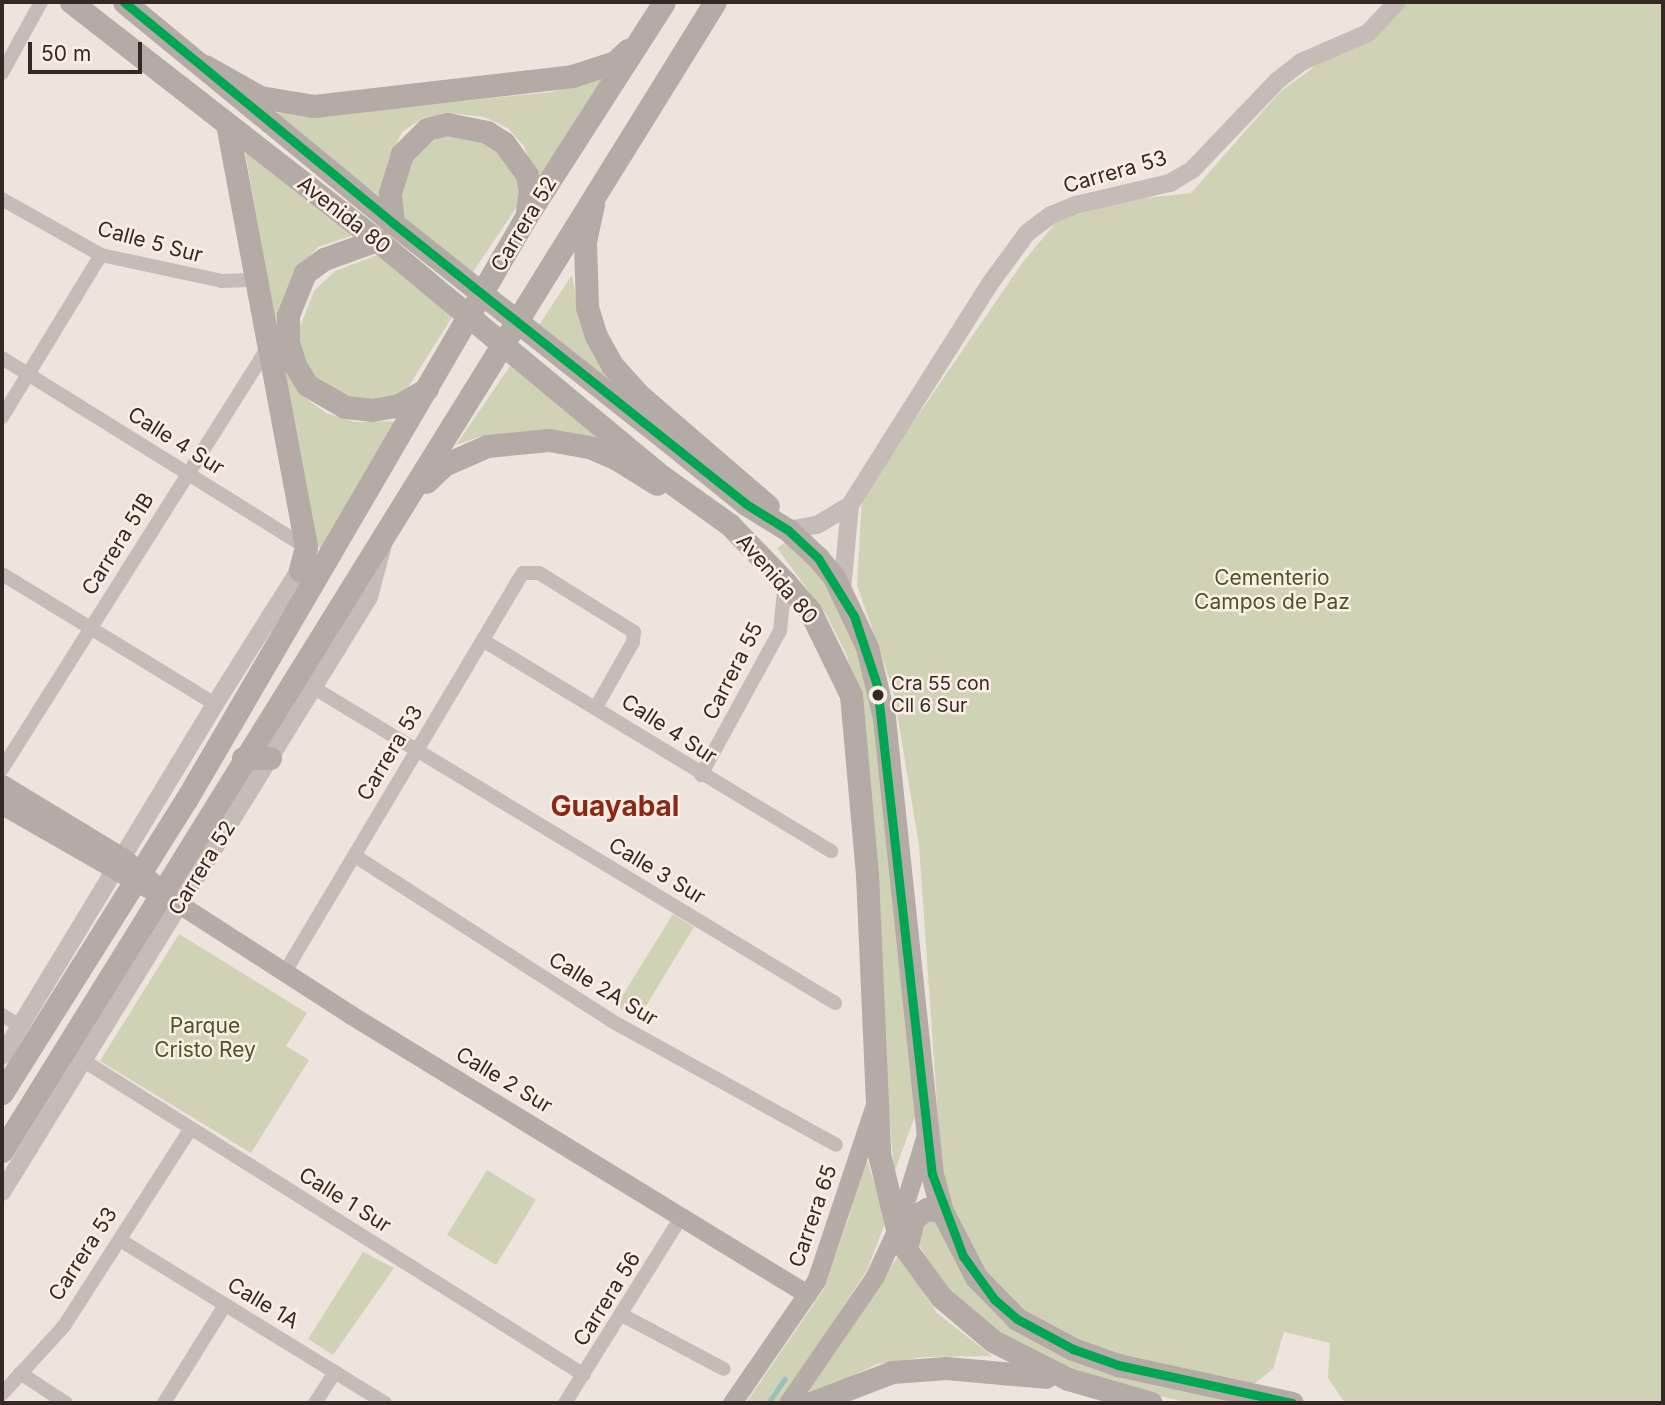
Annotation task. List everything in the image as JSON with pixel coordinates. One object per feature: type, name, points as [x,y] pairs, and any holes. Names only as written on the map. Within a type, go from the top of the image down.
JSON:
[{"type":"main road","name":"Avenida 80","points":[[71,2],[227,124],[385,231],[683,453],[746,504],[788,530],[818,558],[842,594],[867,647],[884,718],[926,1135],[942,1211],[976,1277],[1017,1320],[1045,1336],[1118,1365],[1292,1403]]},
{"type":"main road","name":"Avenida 80","points":[[124,2],[205,66],[385,231],[656,472],[729,524],[785,582],[819,626],[851,695],[867,861],[874,1105],[879,1154],[902,1239],[941,1297],[978,1331],[1025,1360],[1068,1379],[1151,1403]]},
{"type":"main road","name":"Carrera 52","points":[[2,1093],[129,872],[328,560],[526,217],[664,2]]},
{"type":"main road","name":"Carrera 52","points":[[2,1152],[167,896],[243,758],[385,538],[603,178],[715,2]]},
{"type":"main road","points":[[205,66],[260,97],[314,106],[572,76],[615,62],[641,39]]},
{"type":"main road","points":[[227,124],[271,342],[306,547],[300,570]]},
{"type":"main road","points":[[428,389],[399,405],[372,410],[345,407],[307,385],[295,365],[288,342],[288,315],[305,273],[324,259],[385,231],[390,193],[402,154],[427,129],[447,124],[487,132],[520,161],[530,190],[526,217]]},
{"type":"main road","points":[[603,178],[590,211],[583,275],[596,336],[612,365],[639,395],[755,491],[788,530]]},
{"type":"main road","points":[[411,496],[444,465],[487,446],[549,440],[590,447],[637,470],[720,535],[769,564]]},
{"type":"main road","points":[[243,758],[270,758]]},
{"type":"main road","name":"Calle 2 Sur","points":[[2,784],[129,872],[351,1015],[807,1294]]},
{"type":"main road","name":"Calle 2 Sur","points":[[2,805],[129,872]]},
{"type":"main road","name":"Carrera 65","points":[[732,1403],[807,1294],[830,1249],[874,1105]]},
{"type":"main road","points":[[902,1239],[926,1135]]},
{"type":"main road","points":[[788,1403],[902,1239],[913,1218],[927,1209],[942,1211]]},
{"type":"main road","points":[[811,1403],[861,1381],[918,1369],[993,1370],[1068,1379]]},
{"type":"street","points":[[4,64],[41,2]]},
{"type":"street","name":"Carrera 53","points":[[842,594],[843,546],[850,505],[989,285],[1027,233],[1063,210],[1170,183],[1192,170],[1277,81],[1301,62],[1368,33],[1397,2]]},
{"type":"street","name":"Calle 5 Sur","points":[[2,199],[102,256],[222,281],[259,280]]},
{"type":"street","points":[[2,418],[102,256]]},
{"type":"street","name":"Carrera 51B","points":[[2,769],[271,342]]},
{"type":"street","name":"Calle 4 Sur","points":[[2,358],[328,560]]},
{"type":"street","name":"Carrera 53","points":[[788,530],[817,525],[850,505]]},
{"type":"street","name":"Carrera 52","points":[[2,1192],[84,1061],[167,896],[270,758],[373,588],[385,538]]},
{"type":"street","points":[[300,570],[328,560]]},
{"type":"street","name":"Carrera 52","points":[[2,1056],[20,1026],[129,872],[215,704],[300,570]]},
{"type":"street","name":"Carrera 53","points":[[286,971],[523,573],[539,573],[629,625],[633,642],[596,707]]},
{"type":"street","points":[[2,575],[215,704]]},
{"type":"street","name":"Carrera 55","points":[[701,775],[780,631],[785,582]]},
{"type":"street","name":"Calle 4 Sur","points":[[484,640],[596,707],[701,775],[831,851]]},
{"type":"street","name":"Calle 3 Sur","points":[[314,688],[835,1003]]},
{"type":"street","name":"Calle 2A Sur","points":[[355,856],[610,1020],[836,1145]]},
{"type":"street","points":[[2,1015],[20,1026]]},
{"type":"street","name":"Calle 1 Sur","points":[[84,1061],[584,1375]]},
{"type":"street","name":"Carrera 53","points":[[2,1394],[20,1373],[49,1347],[191,1129]]},
{"type":"street","name":"Carrera 56","points":[[566,1403],[682,1216]]},
{"type":"street","name":"Calle 1A","points":[[120,1240],[385,1403]]},
{"type":"street","points":[[164,1403],[225,1305]]},
{"type":"street","points":[[622,1315],[724,1369]]},
{"type":"street","points":[[315,1403],[335,1372]]},
{"type":"street","points":[[20,1373],[66,1403]]},
{"type":"green space","name":"Cementerio Campos de Paz","points":[[1402,2],[1663,2],[1663,1403],[1345,1403],[1328,1378],[1330,1343],[1284,1332],[1273,1369],[1254,1384],[1103,1352],[1024,1312],[989,1277],[954,1218],[941,1162],[919,845],[893,689],[857,585],[862,497],[1023,262],[1058,220],[1128,200],[1191,193],[1280,92]]},
{"type":"green space","points":[[615,74],[539,184],[524,146],[508,128],[484,117],[458,114],[423,118],[402,132],[389,159],[382,198],[270,112],[321,116],[552,92]]},
{"type":"green space","points":[[444,135],[493,145],[511,160],[522,199],[473,272],[397,214],[402,168],[419,148]]},
{"type":"green space","points":[[244,146],[357,234],[318,247],[301,266],[290,376],[300,394],[326,413],[354,422],[395,421],[323,550],[315,544]]},
{"type":"green space","points":[[380,254],[454,314],[402,397],[353,402],[326,391],[301,359],[298,332],[314,291],[335,271]]},
{"type":"green space","points":[[572,275],[580,318],[621,390],[537,328]]},
{"type":"green space","points":[[512,363],[622,451],[485,435],[456,445]]},
{"type":"green space","points":[[788,541],[833,589],[858,641],[875,717],[915,1116],[894,1173],[855,688],[847,656],[827,616],[777,548]]},
{"type":"green space","points":[[673,914],[694,927],[638,1019],[616,1006]]},
{"type":"green space","name":"Parque Cristo Rey","points":[[179,934],[307,1013],[286,1046],[309,1060],[251,1153],[100,1061]]},
{"type":"green space","points":[[865,1154],[886,1221],[867,1270],[780,1403],[746,1403],[824,1289],[849,1217]]},
{"type":"green space","points":[[487,1170],[536,1200],[496,1265],[447,1235]]},
{"type":"green space","points":[[936,1216],[1010,1326],[1259,1403],[1189,1403],[1089,1379],[1039,1360],[970,1314],[943,1283],[914,1237],[922,1221]]},
{"type":"green space","points":[[363,1252],[394,1268],[333,1355],[308,1339]]},
{"type":"green space","points":[[899,1255],[937,1313],[992,1356],[924,1357],[877,1364],[799,1401]]},
{"type":"waterway","points":[[768,1403],[785,1379]]},
{"type":"transit line","points":[[124,2],[393,223],[746,504],[788,530],[818,558],[854,616],[877,685],[932,1174],[963,1256],[994,1299],[1017,1319],[1073,1349],[1118,1365],[1292,1403]]},
{"type":"place","name":"Cra 55 con Cll 6 Sur","points":[[878,695]]},
{"type":"district","name":"Guayabal","points":[[615,806]]}]
